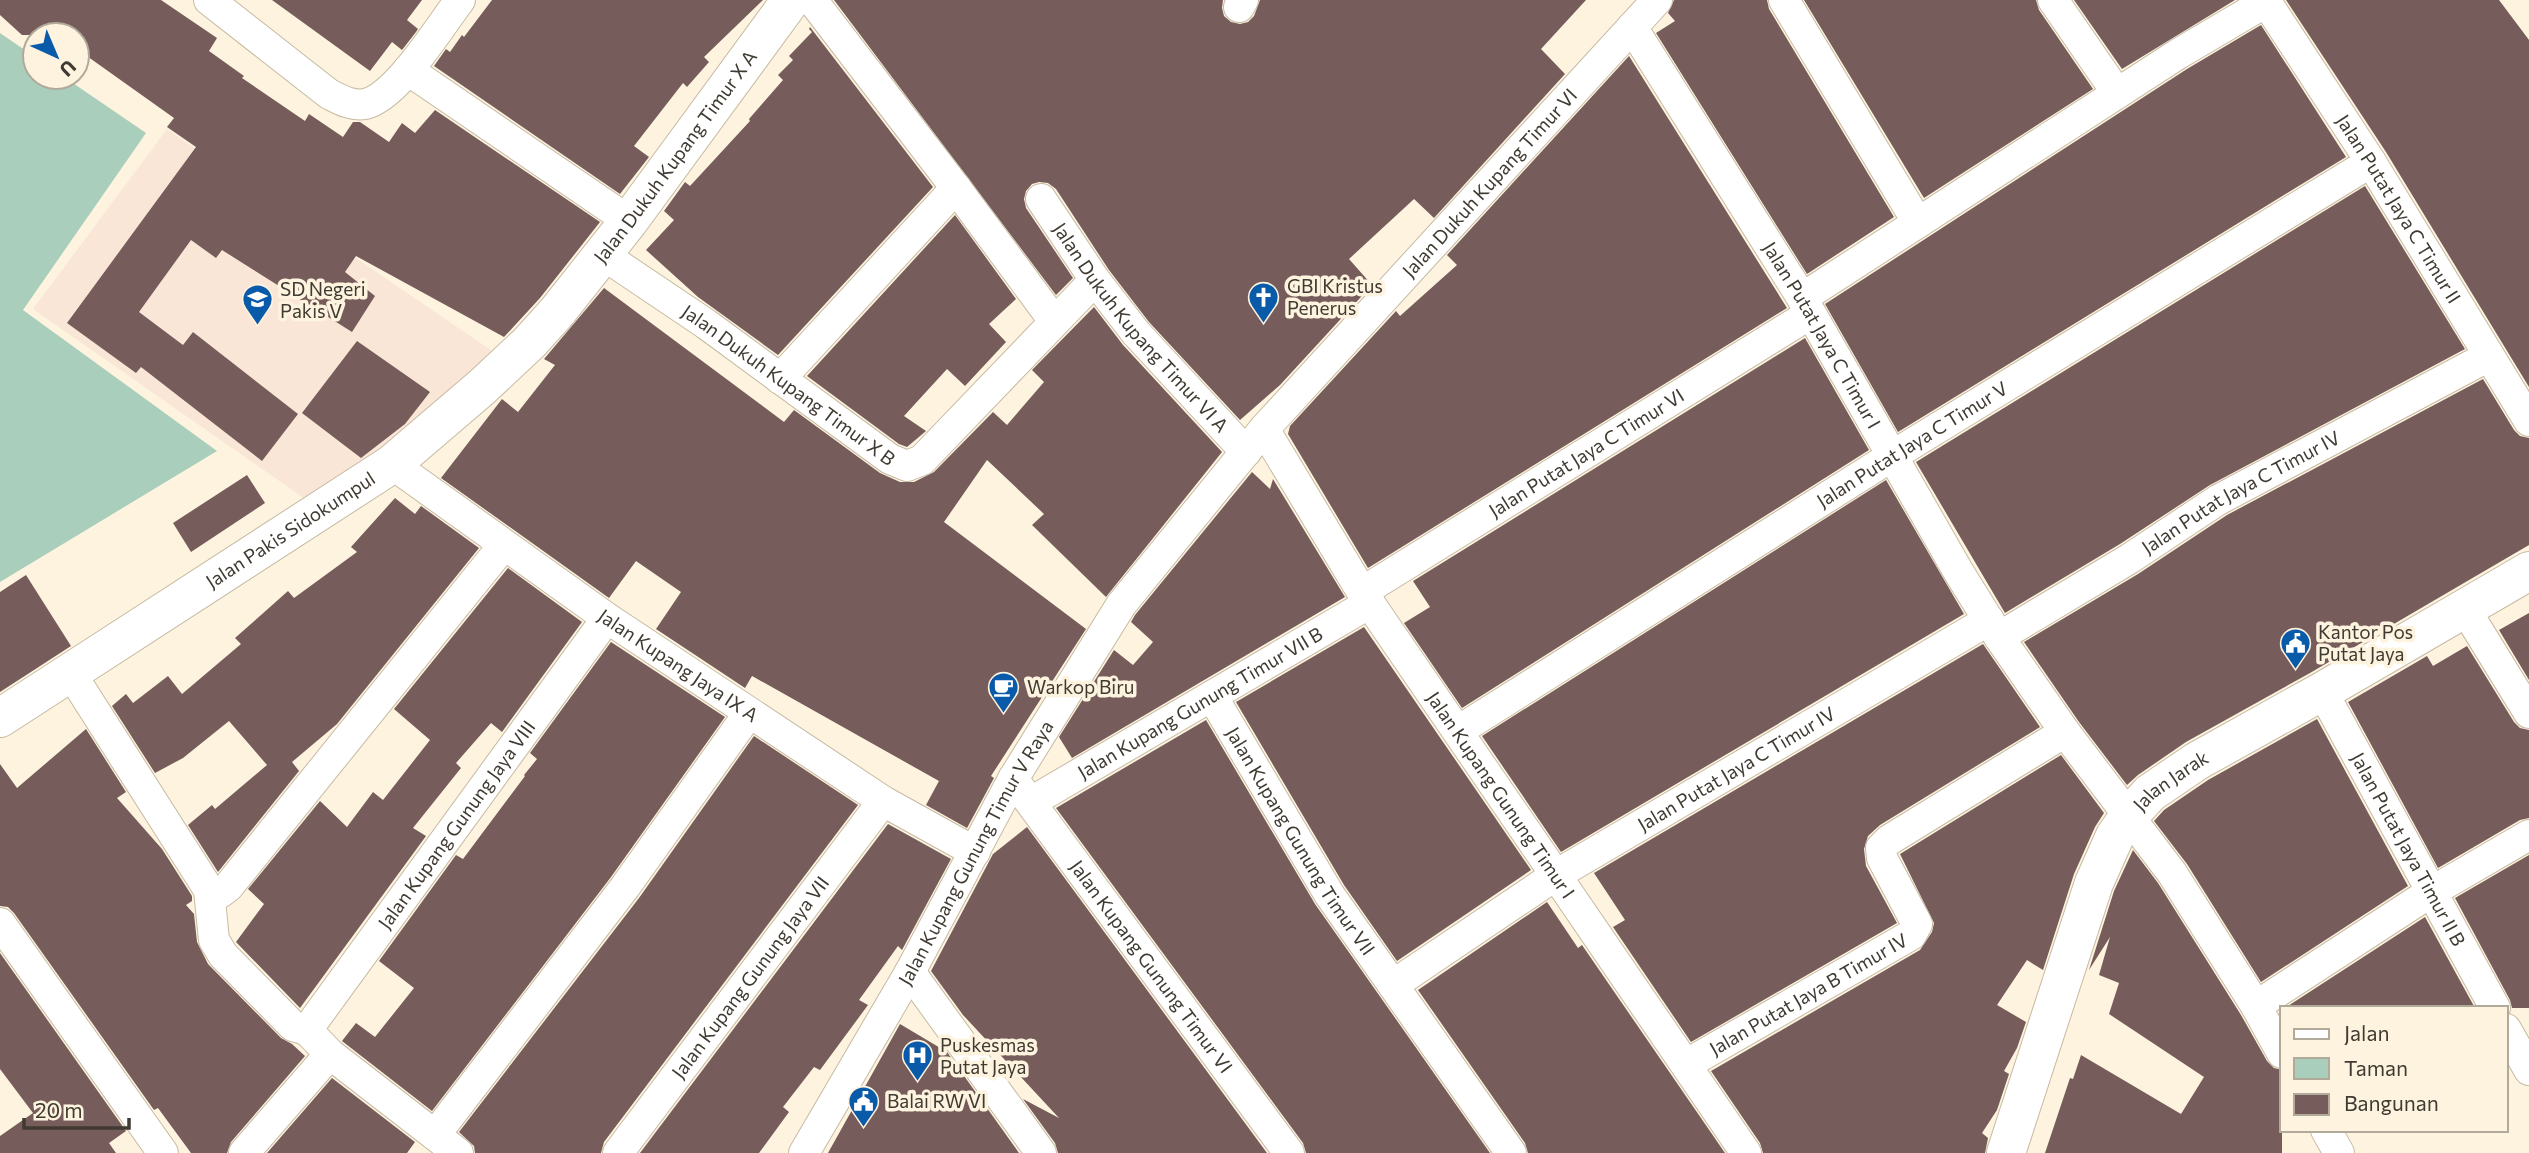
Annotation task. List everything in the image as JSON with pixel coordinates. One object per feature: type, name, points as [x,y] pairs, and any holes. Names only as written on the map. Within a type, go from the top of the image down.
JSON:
[{"type":"street","points":[[209,0],[329,94],[357,105],[381,97],[408,71],[460,0]]},
{"type":"street","name":"Jalan Dukuh Kupang Timur X A","points":[[557,312],[629,221],[792,0]]},
{"type":"street","points":[[812,0],[1054,321]]},
{"type":"street","name":"Jalan Dukuh Kupang Timur VI","points":[[1255,440],[1657,0]]},
{"type":"street","points":[[1784,0],[1917,223]]},
{"type":"street","points":[[2053,0],[2117,93]]},
{"type":"street","name":"Jalan Putat Jaya C Timur VI","points":[[1366,598],[1806,306],[1917,223],[2117,93],[2266,1]]},
{"type":"street","name":"Jalan Putat Jaya C Timur II","points":[[2266,1],[2371,162],[2529,421]]},
{"type":"street","name":"Jalan Putat Jaya C Timur I","points":[[1632,27],[1806,306],[1994,629],[2065,732],[2172,873],[2256,1006],[2280,1049]]},
{"type":"street","points":[[408,71],[629,221]]},
{"type":"street","name":"Jalan Putat Jaya C Timur V","points":[[1458,731],[1892,456],[2371,162]]},
{"type":"street","points":[[780,379],[956,188]]},
{"type":"street","name":"Jalan Dukuh Kupang Timur VI A","points":[[1041,198],[1095,280],[1136,333],[1255,440]]},
{"type":"street","name":"Jalan Dukuh Kupang Timur X B","points":[[602,254],[706,324],[890,459],[907,466],[922,460],[1095,280]]},
{"type":"street","name":"Jalan Pakis Sidokumpul","points":[[0,718],[392,464],[529,343],[557,312]]},
{"type":"street","name":"Jalan Putat Jaya C Timur IV","points":[[1556,875],[1994,629],[2129,559],[2218,500],[2489,356]]},
{"type":"street","name":"Jalan Kupang Gunung Timur I","points":[[1255,440],[1458,731],[1746,1153]]},
{"type":"street","name":"Jalan Kupang Gunung Timur V Raya","points":[[815,1147],[1013,779],[1121,605],[1255,440]]},
{"type":"street","name":"Jalan Kupang Jaya IX A","points":[[392,464],[503,546],[749,713],[883,801],[975,852]]},
{"type":"street","points":[[70,672],[209,890],[215,894],[220,893],[228,887],[503,546]]},
{"type":"street","name":"Jalan Jarak","points":[[2006,1153],[2094,883],[2115,835],[2129,816],[2150,793],[2197,761],[2529,571]]},
{"type":"street","name":"Jalan Kupang Gunung Timur VII B","points":[[1031,802],[1212,696],[1366,598]]},
{"type":"street","points":[[2465,609],[2529,713]]},
{"type":"street","name":"Jalan Kupang Gunung Jaya VIII","points":[[307,1030],[607,618]]},
{"type":"street","name":"Jalan Putat Jaya Timur II B","points":[[2321,692],[2328,700],[2494,1006]]},
{"type":"street","name":"Jalan Kupang Gunung Timur VII","points":[[1212,696],[1329,894],[1511,1153]]},
{"type":"street","points":[[209,890],[214,940],[223,955],[293,1026],[307,1030],[330,1054],[446,1144],[749,713]]},
{"type":"street","name":"Jalan Putat Jaya B Timur IV","points":[[1687,1065],[1910,935],[1917,924],[1882,858],[1881,848],[1889,840],[2065,732]]},
{"type":"street","name":"Jalan Kupang Gunung Timur VI","points":[[1013,779],[1289,1153]]},
{"type":"street","name":"Jalan Kupang Gunung Jaya VII","points":[[618,1153],[883,801]]},
{"type":"street","points":[[2256,1006],[2431,892],[2529,835]]},
{"type":"street","points":[[1393,985],[1556,875]]},
{"type":"street","points":[[0,923],[163,1153]]},
{"type":"street","points":[[910,972],[1041,1153]]},
{"type":"street","points":[[2508,1033],[2529,1070]]},
{"type":"street","points":[[244,1153],[330,1054]]},
{"type":"street","points":[[2327,1132],[2339,1153]]},
{"type":"shaded area","name":"SD Negeri Pakis V","points":[[167,129],[498,355],[328,515],[33,309]]},
{"type":"green space","points":[[0,33],[21,47],[21,91],[84,91],[146,133],[23,310],[217,451],[0,582]]},
{"type":"building","points":[[0,0],[161,0],[217,38],[209,51],[244,76],[242,78],[305,121],[309,114],[343,137],[353,122],[360,122],[389,142],[402,123],[415,133],[435,110],[600,222],[540,298],[504,337],[356,256],[345,272],[375,296],[352,332],[222,250],[216,258],[191,240],[139,312],[183,345],[193,332],[298,414],[262,461],[141,367],[136,373],[67,323],[196,147],[167,127],[174,118],[91,59],[91,21],[21,21],[21,34],[0,15]]},
{"type":"building","points":[[272,0],[422,0],[407,20],[418,29],[416,32],[402,50],[392,42],[370,71]]},
{"type":"building","points":[[492,0],[763,0],[704,57],[709,62],[687,87],[683,83],[634,146],[649,157],[620,194],[434,66],[446,49],[450,52],[462,35],[464,37]]},
{"type":"building","points":[[834,0],[1223,0],[1224,16],[1231,22],[1240,24],[1248,22],[1254,16],[1260,0],[1586,0],[1541,49],[1565,74],[1434,218],[1414,199],[1349,259],[1372,285],[1280,385],[1240,420],[1149,322],[1109,270],[1056,189],[1048,183],[1039,182],[1032,184],[1026,191],[1026,208],[1073,278],[1056,295]]},
{"type":"building","points":[[1674,0],[1767,0],[1769,9],[1894,217],[1807,274],[1656,33],[1675,21],[1668,13]]},
{"type":"building","points":[[1804,0],[2036,0],[2039,10],[2093,89],[1924,198]]},
{"type":"building","points":[[2074,0],[2235,0],[2122,69]]},
{"type":"building","points":[[2286,0],[2499,0],[2529,40],[2529,387],[2386,152]]},
{"type":"building","points":[[2261,25],[2346,157],[1898,432],[1825,304],[2187,69]]},
{"type":"building","points":[[810,27],[933,187],[778,355],[698,297],[646,250],[674,220],[664,211],[685,182],[690,186],[750,121],[783,80],[778,75],[793,60],[789,56],[812,32]]},
{"type":"building","points":[[1629,56],[1787,308],[1368,568],[1288,434],[1290,426],[1396,311],[1400,316],[1457,265],[1447,255]]},
{"type":"building","points":[[2365,186],[2465,349],[2210,485],[2120,544],[2005,613],[1916,462]]},
{"type":"building","points":[[955,215],[1016,299],[989,324],[1006,342],[965,386],[947,369],[904,416],[926,431],[907,447],[899,444],[807,376]]},
{"type":"building","points":[[604,288],[784,422],[794,410],[880,473],[900,482],[914,482],[934,472],[993,412],[1007,425],[1044,382],[1032,370],[1094,307],[1123,345],[1222,452],[1106,597],[1032,525],[1044,514],[987,460],[944,522],[1086,629],[991,776],[994,778],[967,828],[926,805],[939,781],[752,676],[745,688],[656,629],[681,592],[636,561],[609,598],[441,478],[502,399],[518,412],[555,365],[544,359]]},
{"type":"building","points":[[1805,338],[1869,450],[1462,708],[1404,623],[1430,607],[1413,581]]},
{"type":"building","points":[[357,341],[430,392],[405,424],[361,458],[302,413]]},
{"type":"building","points":[[2483,379],[2514,430],[2520,436],[2529,438],[2529,545],[2186,742],[2127,785],[2079,722],[2024,642],[2138,574],[2227,515]]},
{"type":"building","points":[[1252,472],[1270,489],[1273,479],[1345,597],[1072,758],[1059,737],[1114,650],[1133,665],[1153,642],[1131,622],[1135,615]]},
{"type":"building","points":[[247,475],[265,503],[191,552],[173,523]]},
{"type":"building","points":[[1886,480],[1964,614],[1561,852],[1482,736]]},
{"type":"building","points":[[395,498],[415,514],[421,506],[479,548],[337,724],[292,762],[299,771],[218,872],[188,825],[212,805],[215,809],[267,765],[229,721],[183,758],[155,773],[112,706],[126,694],[133,703],[168,676],[182,694],[241,644],[235,638],[288,591],[294,598],[357,552],[351,547]]},
{"type":"building","points":[[508,568],[582,622],[502,732],[491,723],[456,763],[461,768],[413,828],[426,836],[300,1008],[236,942],[264,904],[248,889],[320,801],[347,827],[373,792],[383,800],[430,740],[394,709]]},
{"type":"building","points":[[26,575],[71,646],[0,692],[0,592]]},
{"type":"building","points":[[2529,613],[2529,680],[2499,630]]},
{"type":"building","points":[[1364,627],[1531,870],[1397,961],[1344,885],[1236,702]]},
{"type":"building","points":[[611,642],[725,717],[611,877],[432,1111],[342,1041],[356,1023],[375,1037],[414,988],[379,961],[456,855],[463,859],[525,776],[537,759],[530,753]]},
{"type":"building","points":[[1983,644],[2040,727],[1880,825],[1868,836],[1864,849],[1866,866],[1897,923],[1691,1042],[1613,927],[1625,920],[1594,873]]},
{"type":"building","points":[[2467,646],[2514,722],[2520,728],[2529,730],[2529,818],[2520,820],[2438,868],[2348,702],[2427,656],[2433,666]]},
{"type":"building","points":[[2317,719],[2408,886],[2261,982],[2187,864],[2154,821],[2164,810],[2208,780]]},
{"type":"building","points":[[1206,720],[1315,904],[1490,1153],[1306,1153],[1303,1143],[1056,808]]},
{"type":"building","points":[[86,729],[126,792],[117,798],[162,849],[192,896],[192,901],[186,905],[194,914],[197,942],[208,964],[281,1038],[305,1056],[231,1142],[227,1153],[191,1153],[158,1108],[154,1110],[14,913],[8,907],[0,906],[0,764],[17,788]]},
{"type":"building","points":[[754,736],[858,805],[604,1142],[601,1153],[475,1153],[474,1146],[459,1132],[639,898]]},
{"type":"building","points":[[2061,755],[2104,813],[2074,874],[2043,970],[2027,960],[1997,1005],[2026,1022],[2017,1048],[2004,1071],[2009,1074],[1997,1110],[1982,1133],[1988,1138],[1985,1153],[1763,1153],[1760,1143],[1711,1071],[1920,950],[1932,932],[1934,923],[1900,854]]},
{"type":"building","points":[[888,824],[951,859],[902,950],[898,946],[859,1000],[868,1005],[820,1070],[814,1067],[783,1107],[789,1112],[759,1153],[640,1153]]},
{"type":"building","points":[[1027,827],[1267,1153],[1058,1153],[1055,1143],[1023,1099],[1059,1118],[963,1015],[931,971],[993,854]]},
{"type":"building","points":[[2133,850],[2158,883],[2267,1061],[2280,1070],[2282,1153],[2045,1153],[2070,1078],[2073,1079],[2081,1055],[2181,1114],[2204,1077],[2109,1014],[2119,983],[2099,975],[2110,937],[2089,970],[2114,891]]},
{"type":"building","points":[[2529,855],[2529,1008],[2512,1008],[2455,898]]},
{"type":"building","points":[[1547,902],[1578,948],[1582,945],[1725,1153],[1528,1153],[1525,1143],[1418,990]]},
{"type":"building","points":[[2425,917],[2474,1006],[2288,1006]]},
{"type":"building","points":[[0,953],[126,1131],[109,1143],[116,1153],[0,1153],[0,1136],[33,1113],[0,1069]]},
{"type":"building","points":[[900,1024],[947,1052],[1019,1153],[828,1153]]},
{"type":"building","points":[[332,1078],[415,1142],[407,1153],[267,1153]]},
{"type":"place","name":"GBI Kristus Penerus","points":[[1264,324]]},
{"type":"place","name":"SD Negeri Pakis V","points":[[257,327]]},
{"type":"place","name":"Kantor Pos Putat Jaya","points":[[2295,670]]},
{"type":"place","name":"Warkop Biru","points":[[1004,714]]},
{"type":"place","name":"Puskesmas Putat Jaya","points":[[917,1083]]},
{"type":"place","name":"Balai RW VI","points":[[864,1128]]}]
